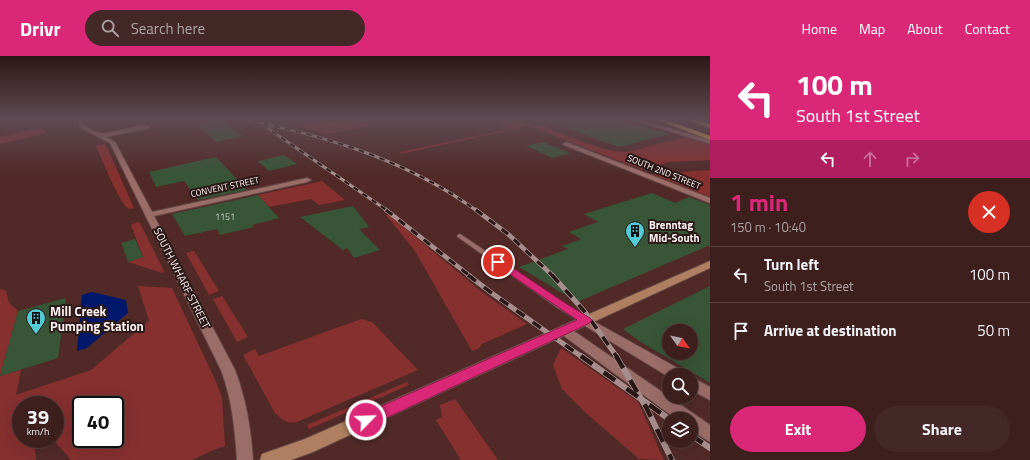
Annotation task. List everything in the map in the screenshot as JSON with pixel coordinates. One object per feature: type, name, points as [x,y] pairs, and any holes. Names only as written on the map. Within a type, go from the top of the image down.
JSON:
[{"type":"street","name":"SOUTH WHARF STREET","points":[[104,138],[112,142],[218,349],[234,385],[243,429],[245,460]]},
{"type":"street","points":[[696,138],[710,142]]},
{"type":"street","name":"SOUTH 2ND STREET","points":[[566,144],[710,201]]},
{"type":"street","name":"CONVENT STREET","points":[[149,215],[307,180]]},
{"type":"street","points":[[268,460],[307,446],[709,265]]},
{"type":"street","points":[[586,320],[666,368]]},
{"type":"street","points":[[564,330],[678,412]]},
{"type":"street","points":[[698,387],[710,394]]},
{"type":"street","points":[[698,426],[710,434]]},
{"type":"lane","points":[[460,236],[561,306],[586,320]]},
{"type":"shaded area","points":[[0,138],[26,138],[0,144]]},
{"type":"shaded area","points":[[467,138],[475,138],[401,154],[400,152]]},
{"type":"shaded area","points":[[560,138],[572,138],[596,147],[617,152],[627,152],[682,138],[688,138],[710,145],[710,160],[669,162],[643,170]]},
{"type":"shaded area","points":[[105,143],[134,208],[129,209],[125,205],[106,169],[96,146]]},
{"type":"shaded area","points":[[710,170],[710,197],[652,174]]},
{"type":"shaded area","points":[[322,181],[345,200],[319,205],[311,199],[269,207],[258,195]]},
{"type":"shaded area","points":[[386,215],[389,215],[482,292],[527,324],[482,344],[478,349],[472,351],[415,251]]},
{"type":"shaded area","points":[[137,222],[140,223],[164,271],[162,273],[128,262],[143,257],[131,225]]},
{"type":"shaded area","points":[[194,251],[219,291],[209,295],[186,253]]},
{"type":"shaded area","points":[[138,286],[172,288],[217,384],[222,398],[225,446],[192,460],[71,460],[61,448],[64,448],[64,396],[12,396],[12,448],[35,448],[36,460],[0,460],[0,376],[21,370],[16,395],[91,370],[149,321]]},
{"type":"shaded area","points":[[0,289],[6,291],[9,303],[18,311],[0,376]]},
{"type":"shaded area","points":[[92,292],[126,300],[128,313],[87,348],[77,351],[82,295]]},
{"type":"shaded area","points":[[222,296],[248,337],[237,342],[213,299]]},
{"type":"shaded area","points":[[361,319],[372,322],[418,370],[299,421],[292,423],[286,422],[275,413],[243,355],[255,349],[259,356]]},
{"type":"shaded area","points":[[561,348],[638,402],[664,460],[639,459],[586,413],[562,389],[553,365]]},
{"type":"shaded area","points":[[407,382],[409,385],[309,429],[307,425]]},
{"type":"shaded area","points":[[455,399],[498,460],[461,460],[436,420],[442,417],[440,405]]},
{"type":"building","points":[[212,138],[235,138],[216,142]]},
{"type":"building","points":[[593,138],[654,138],[619,147]]},
{"type":"building","points":[[543,142],[570,153],[553,158],[526,146]]},
{"type":"building","points":[[284,155],[297,164],[269,171],[258,161]]},
{"type":"building","points":[[216,157],[247,190],[198,200],[184,181],[156,187],[149,172]]},
{"type":"building","name":"Brenntag Mid-South","points":[[652,193],[675,203],[689,197],[710,205],[710,245],[577,302],[519,267],[568,249],[562,246],[581,239],[569,232],[598,222],[584,214]]},
{"type":"building","points":[[258,195],[279,218],[252,225],[254,227],[220,235],[217,229],[185,236],[172,214]]},
{"type":"building","points":[[353,206],[369,227],[359,229],[380,250],[354,258],[347,248],[343,250],[300,217]]},
{"type":"building","points":[[135,239],[143,257],[128,262],[121,243]]},
{"type":"building","points":[[710,286],[710,383],[698,376],[698,368],[685,368],[671,360],[698,360],[698,324],[662,324],[662,355],[639,341],[623,329]]},
{"type":"building","name":"Mill Creek Pumping Station","points":[[66,298],[58,358],[0,376],[18,311]]},
{"type":"railway","points":[[282,138],[388,211]]},
{"type":"railway","points":[[321,138],[365,152],[394,164],[450,193],[477,211]]},
{"type":"railway","points":[[386,210],[470,276]]},
{"type":"railway","points":[[476,210],[508,234],[552,275]]},
{"type":"railway","points":[[468,275],[582,357]]},
{"type":"railway","points":[[552,275],[585,312],[617,357]]},
{"type":"railway","points":[[581,356],[641,399]]},
{"type":"railway","points":[[616,356],[641,399]]},
{"type":"railway","points":[[641,399],[662,414]]},
{"type":"railway","points":[[641,399],[672,460]]},
{"type":"railway","points":[[698,440],[710,448]]},
{"type":"place","name":"Brenntag Mid-South","points":[[635,248]]},
{"type":"place","name":"Mill Creek Pumping Station","points":[[36,335]]},
{"type":"route","points":[[366,420],[586,320],[561,306],[498,262]]}]
